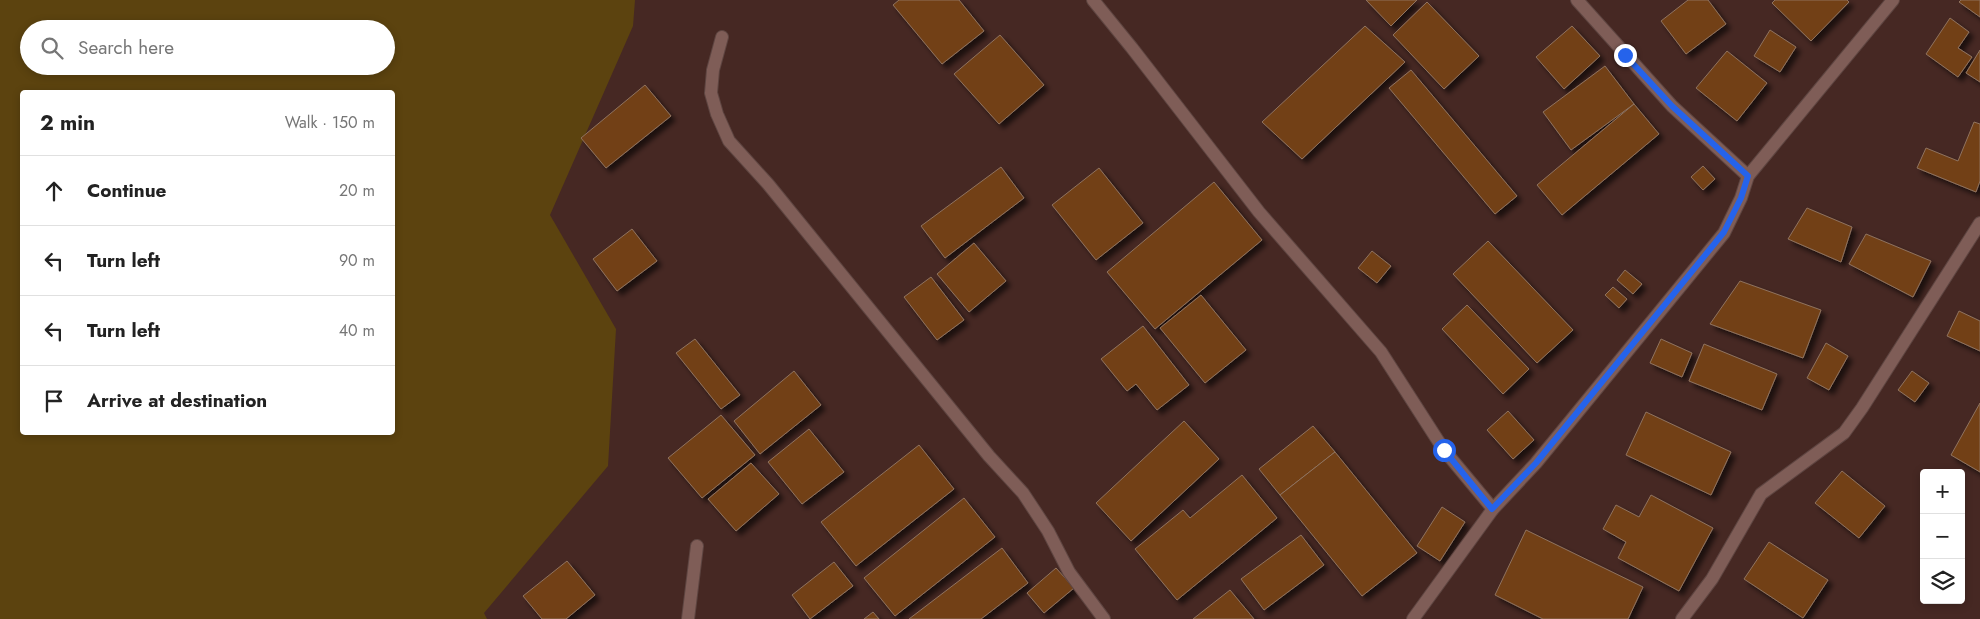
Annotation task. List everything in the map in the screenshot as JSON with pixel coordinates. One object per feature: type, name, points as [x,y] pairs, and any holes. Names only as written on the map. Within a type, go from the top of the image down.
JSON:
[{"type":"street","points":[[1093,0],[1259,212],[1381,352],[1444,450],[1492,509]]},
{"type":"street","points":[[1577,0],[1672,106],[1748,176]]},
{"type":"street","points":[[1413,619],[1492,509],[1536,463],[1724,232],[1741,198],[1748,176],[1893,0]]},
{"type":"street","points":[[722,37],[713,70],[711,93],[717,114],[729,141],[768,184],[989,456],[1023,493],[1048,531],[1069,572],[1104,619]]},
{"type":"street","points":[[1682,619],[1712,579],[1761,494],[1844,433],[1862,408],[1980,223]]},
{"type":"street","points":[[688,619],[697,546]]},
{"type":"shaded area","points":[[0,0],[635,0],[633,26],[550,215],[616,329],[608,466],[484,613],[487,619],[0,619]]},
{"type":"building","points":[[899,0],[959,0],[984,31],[942,64],[893,5]]},
{"type":"building","points":[[1366,0],[1417,0],[1391,26]]},
{"type":"building","points":[[1688,0],[1708,0],[1726,24],[1686,54],[1661,21]]},
{"type":"building","points":[[1775,0],[1847,0],[1849,2],[1811,41],[1772,3]]},
{"type":"building","points":[[1961,0],[1980,0],[1980,17],[1959,2]]},
{"type":"building","points":[[1427,2],[1479,56],[1444,89],[1393,35]]},
{"type":"building","points":[[1950,18],[1969,32],[1958,48],[1972,57],[1958,77],[1926,54]]},
{"type":"building","points":[[1365,26],[1405,62],[1302,159],[1262,122]]},
{"type":"building","points":[[1572,26],[1600,56],[1564,89],[1536,57]]},
{"type":"building","points":[[1770,30],[1796,47],[1780,72],[1754,56]]},
{"type":"building","points":[[1000,35],[1044,85],[999,124],[954,74]]},
{"type":"building","points":[[1980,50],[1980,82],[1966,73]]},
{"type":"building","points":[[1727,51],[1767,83],[1737,121],[1696,88]]},
{"type":"building","points":[[1605,66],[1634,104],[1571,150],[1543,112]]},
{"type":"building","points":[[1411,70],[1517,196],[1495,214],[1389,88]]},
{"type":"building","points":[[645,85],[671,116],[606,168],[581,138]]},
{"type":"building","points":[[1634,104],[1659,134],[1562,215],[1537,185]]},
{"type":"building","points":[[1974,122],[1980,124],[1980,181],[1976,192],[1917,168],[1926,148],[1958,161]]},
{"type":"building","points":[[1703,166],[1715,179],[1703,190],[1691,177]]},
{"type":"building","points":[[1001,167],[1024,198],[945,258],[921,226]]},
{"type":"building","points":[[1099,168],[1143,223],[1096,260],[1052,205]]},
{"type":"building","points":[[1214,182],[1262,240],[1155,329],[1107,272]]},
{"type":"building","points":[[1807,208],[1852,227],[1841,262],[1788,239]]},
{"type":"building","points":[[632,229],[657,261],[617,291],[593,259]]},
{"type":"building","points":[[1866,234],[1931,261],[1913,297],[1849,264]]},
{"type":"building","points":[[1488,241],[1573,330],[1537,363],[1453,274]]},
{"type":"building","points":[[974,243],[1006,281],[969,312],[937,274]]},
{"type":"building","points":[[1372,251],[1391,266],[1377,283],[1358,268]]},
{"type":"building","points":[[1625,270],[1642,284],[1633,294],[1617,280]]},
{"type":"building","points":[[931,277],[964,320],[937,340],[904,297]]},
{"type":"building","points":[[1740,281],[1821,310],[1803,358],[1710,324]]},
{"type":"building","points":[[1613,287],[1627,299],[1619,308],[1605,295]]},
{"type":"building","points":[[1201,295],[1246,350],[1205,383],[1160,328]]},
{"type":"building","points":[[1467,305],[1529,369],[1503,394],[1442,329]]},
{"type":"building","points":[[1959,311],[1980,321],[1980,351],[1947,336]]},
{"type":"building","points":[[1143,326],[1189,385],[1157,410],[1136,384],[1127,391],[1101,359]]},
{"type":"building","points":[[695,339],[740,395],[721,409],[676,353]]},
{"type":"building","points":[[1661,339],[1692,353],[1682,377],[1650,363]]},
{"type":"building","points":[[1826,343],[1848,356],[1829,390],[1807,378]]},
{"type":"building","points":[[1704,344],[1777,374],[1762,410],[1689,381]]},
{"type":"building","points":[[794,371],[821,405],[760,454],[734,421]]},
{"type":"building","points":[[1912,371],[1929,383],[1915,402],[1898,390]]},
{"type":"building","points":[[1980,403],[1980,472],[1951,455]]},
{"type":"building","points":[[1508,411],[1534,440],[1513,459],[1487,430]]},
{"type":"building","points":[[1646,412],[1731,452],[1711,495],[1626,455]]},
{"type":"building","points":[[721,415],[755,455],[702,498],[668,458]]},
{"type":"building","points":[[1184,421],[1219,459],[1131,541],[1096,503]]},
{"type":"building","points":[[1313,426],[1335,452],[1280,495],[1259,469]]},
{"type":"building","points":[[809,429],[844,472],[802,504],[768,462]]},
{"type":"building","points":[[919,445],[954,489],[856,566],[821,522]]},
{"type":"building","points":[[1335,452],[1417,553],[1362,596],[1280,495]]},
{"type":"building","points":[[751,463],[779,494],[736,531],[708,499]]},
{"type":"building","points":[[1842,471],[1885,506],[1859,538],[1815,503]]},
{"type":"building","points":[[1242,475],[1277,518],[1177,600],[1135,549],[1183,510],[1190,518]]},
{"type":"building","points":[[1651,495],[1713,528],[1679,591],[1618,558],[1626,542],[1603,529],[1616,505],[1639,517]]},
{"type":"building","points":[[964,498],[995,537],[895,616],[864,578]]},
{"type":"building","points":[[1442,507],[1465,522],[1440,561],[1417,546]]},
{"type":"building","points":[[1526,530],[1643,587],[1628,619],[1543,619],[1495,595]]},
{"type":"building","points":[[1301,535],[1324,565],[1264,610],[1241,579]]},
{"type":"building","points":[[1769,542],[1828,580],[1803,618],[1744,579]]},
{"type":"building","points":[[1002,548],[1028,583],[981,619],[909,619]]},
{"type":"building","points":[[567,561],[595,595],[566,619],[542,619],[523,596]]},
{"type":"building","points":[[834,562],[853,586],[810,619],[792,595]]},
{"type":"building","points":[[1056,568],[1074,588],[1044,613],[1027,593]]},
{"type":"building","points":[[1230,590],[1254,619],[1193,619]]},
{"type":"building","points":[[873,612],[879,619],[864,619]]},
{"type":"route","points":[[1444,450],[1492,509],[1536,463],[1724,232],[1741,198],[1748,176],[1672,106],[1625,55]]}]
